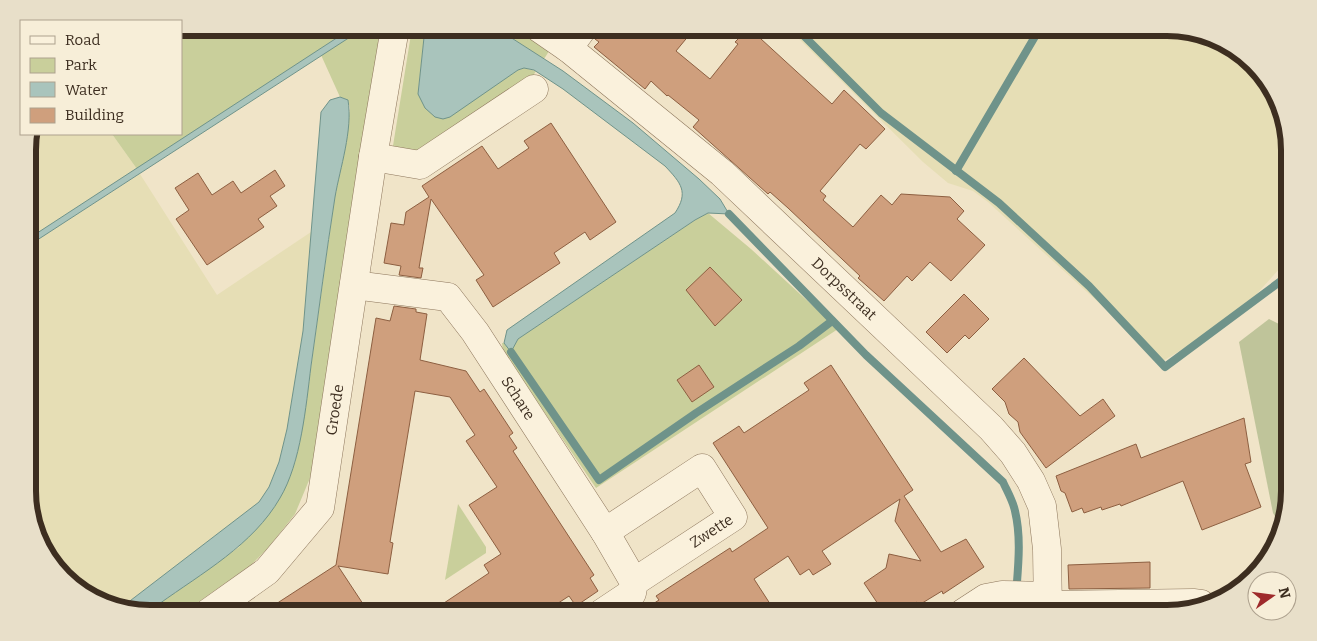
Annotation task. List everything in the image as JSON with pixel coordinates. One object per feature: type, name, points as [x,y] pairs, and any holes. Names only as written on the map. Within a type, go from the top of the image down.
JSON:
[{"type":"street","name":"Groede","points":[[220,605],[267,571],[320,508],[373,157],[394,36]]},
{"type":"street","name":"Dorpsstraat","points":[[575,38],[722,173],[991,428],[1013,453],[1031,481],[1042,506],[1047,549],[1034,601]]},
{"type":"street","points":[[373,157],[420,165],[534,89]]},
{"type":"street","name":"Schare","points":[[354,285],[448,297],[475,332],[604,532],[634,582]]},
{"type":"street","name":"Zwette","points":[[604,532],[702,468],[733,517],[634,582],[632,593],[614,605]]},
{"type":"street","points":[[976,605],[986,598],[1034,601],[1189,603]]},
{"type":"shaded area","points":[[796,36],[1167,36],[1189,38],[1204,42],[1224,51],[1247,70],[1266,93],[1272,106],[1280,135],[1281,150],[1281,267],[1237,316],[1163,361],[988,202],[973,191],[948,183],[923,162]]},
{"type":"shaded area","points":[[37,135],[113,135],[137,169],[36,234]]},
{"type":"shaded area","points":[[140,174],[217,295],[311,232],[303,331],[287,429],[279,462],[269,487],[259,502],[127,603],[93,590],[70,571],[51,548],[40,520],[36,491],[36,241]]},
{"type":"green space","points":[[182,36],[340,36],[137,169],[113,135],[182,135]]},
{"type":"green space","points":[[351,36],[384,36],[320,438],[310,478],[295,514],[268,548],[251,565],[194,605],[158,605],[239,547],[295,463],[306,403],[335,195],[345,147],[350,108],[348,100],[340,97],[321,55]]},
{"type":"green space","points":[[411,36],[424,36],[418,93],[473,100],[518,70],[524,68],[536,71],[530,81],[425,153],[392,152]]},
{"type":"green space","points":[[508,36],[533,36],[551,48],[544,59]]},
{"type":"green space","points":[[708,213],[751,249],[838,329],[596,488],[503,352],[502,343],[511,351],[518,339]]},
{"type":"green space","points":[[1269,319],[1281,325],[1281,498],[1278,518],[1273,513],[1239,342]]},
{"type":"green space","points":[[458,504],[486,547],[486,553],[445,580]]},
{"type":"water","points":[[340,36],[352,36],[36,241],[36,234]]},
{"type":"water","points":[[424,36],[508,36],[563,71],[633,123],[699,179],[720,199],[729,214],[708,213],[695,220],[518,339],[511,352],[504,343],[507,330],[675,213],[682,199],[681,188],[665,166],[563,89],[534,70],[524,68],[518,70],[450,117],[443,119],[435,117],[425,108],[418,94]]},
{"type":"water","points":[[340,97],[348,100],[349,124],[335,197],[302,434],[287,484],[269,515],[256,530],[226,557],[158,605],[127,603],[259,502],[269,487],[279,462],[287,429],[303,331],[321,112],[330,100]]},
{"type":"building","points":[[596,36],[688,36],[676,51],[710,79],[738,44],[735,42],[741,36],[758,36],[832,104],[844,90],[885,129],[866,149],[860,144],[820,191],[826,196],[823,200],[853,227],[881,195],[892,205],[901,194],[950,197],[964,211],[957,219],[985,245],[951,281],[930,262],[912,281],[907,276],[884,301],[858,278],[860,276],[788,208],[770,192],[768,194],[693,127],[699,120],[667,96],[651,81],[645,89],[594,47],[599,42],[595,39]]},
{"type":"building","points":[[551,123],[616,222],[590,240],[585,232],[554,253],[560,263],[493,307],[476,280],[484,275],[431,199],[419,268],[423,268],[421,278],[399,275],[401,266],[384,263],[391,223],[404,225],[406,212],[429,197],[422,186],[482,146],[498,169],[529,148],[524,141]]},
{"type":"building","points":[[275,170],[285,186],[270,196],[277,206],[258,219],[264,227],[207,265],[176,219],[189,210],[175,188],[198,173],[212,195],[233,181],[241,193]]},
{"type":"building","points":[[710,267],[742,300],[715,326],[686,290]]},
{"type":"building","points":[[964,294],[989,319],[969,339],[965,335],[947,353],[926,332]]},
{"type":"building","points":[[394,306],[416,309],[416,312],[427,314],[420,360],[466,371],[480,392],[484,389],[513,433],[509,436],[517,448],[513,451],[594,575],[590,578],[598,591],[577,605],[575,605],[569,596],[555,605],[441,605],[489,573],[484,565],[501,554],[469,505],[497,487],[466,441],[475,435],[450,397],[415,391],[390,542],[393,543],[388,574],[338,566],[364,605],[274,605],[336,565],[376,318],[390,321]]},
{"type":"building","points":[[1024,358],[1080,416],[1103,399],[1115,416],[1046,468],[1020,432],[1018,422],[1009,414],[1005,402],[992,389]]},
{"type":"building","points":[[699,365],[714,387],[692,402],[677,380]]},
{"type":"building","points":[[831,365],[913,490],[904,496],[941,552],[966,539],[984,567],[943,594],[942,591],[919,605],[917,602],[913,605],[879,605],[864,583],[886,568],[889,554],[921,561],[895,521],[900,499],[822,551],[831,564],[813,575],[809,569],[800,575],[788,556],[754,579],[771,605],[651,605],[659,600],[656,596],[730,548],[732,552],[768,528],[713,443],[739,426],[744,433],[809,390],[804,383]]},
{"type":"building","points":[[1244,418],[1251,462],[1245,464],[1261,507],[1202,530],[1183,481],[1121,506],[1120,504],[1102,510],[1101,507],[1084,513],[1082,508],[1072,512],[1065,493],[1061,491],[1056,476],[1136,444],[1141,458]]},
{"type":"building","points":[[1150,562],[1150,588],[1069,589],[1068,565]]},
{"type":"waterway","points":[[804,36],[881,113],[999,203],[1089,286],[1165,367],[1281,281]]},
{"type":"waterway","points":[[956,171],[1035,36]]},
{"type":"waterway","points":[[729,214],[866,355],[1003,482],[1014,507],[1019,536],[1015,605]]},
{"type":"waterway","points":[[511,352],[599,480],[696,413],[799,346],[832,321]]}]
